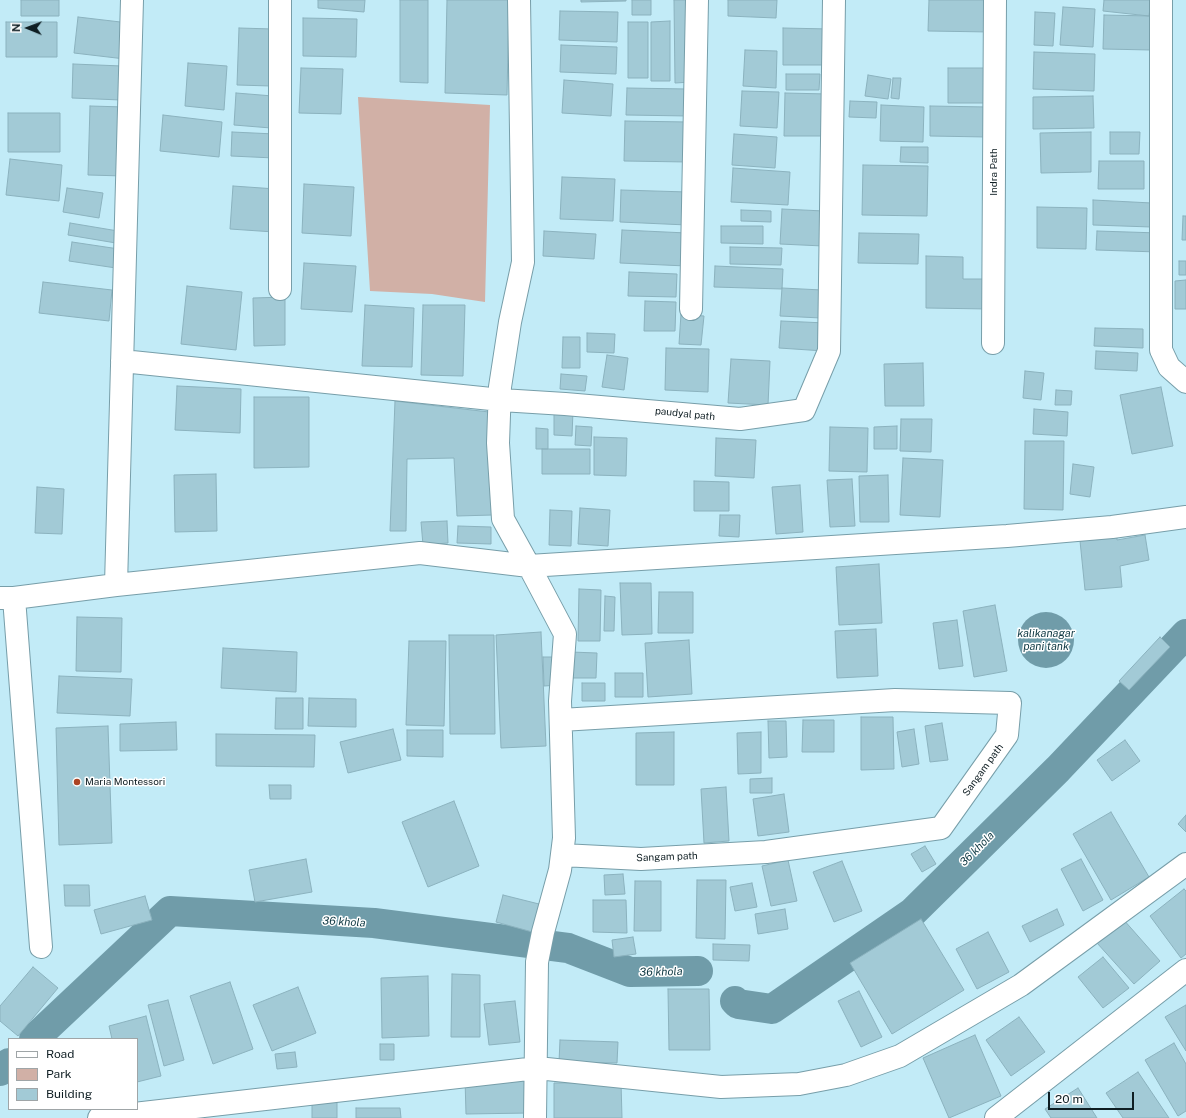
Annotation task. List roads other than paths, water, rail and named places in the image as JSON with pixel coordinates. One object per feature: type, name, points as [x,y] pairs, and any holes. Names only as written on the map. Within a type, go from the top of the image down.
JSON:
[{"type":"street","points":[[116,585],[132,0]]},
{"type":"street","points":[[280,0],[280,289]]},
{"type":"street","points":[[519,0],[522,262],[510,322],[500,387],[501,400],[498,443],[503,519],[565,634],[560,701],[564,838],[560,870],[543,932],[537,962],[537,1068],[535,1118]]},
{"type":"street","points":[[691,309],[696,0]]},
{"type":"street","name":"paudyal path","points":[[501,400],[565,404],[740,420],[804,410],[829,351],[834,0]]},
{"type":"street","name":"Indra Path","points":[[993,343],[995,0]]},
{"type":"street","points":[[1161,0],[1161,350],[1169,367],[1186,382]]},
{"type":"street","points":[[122,361],[501,400]]},
{"type":"street","points":[[41,947],[7,598],[420,553],[529,566],[1007,536],[1112,527],[1186,517]]},
{"type":"street","name":"Sangam path","points":[[560,720],[895,700],[1010,703],[1007,735],[941,828],[766,852],[641,859],[562,855]]},
{"type":"street","points":[[99,1118],[537,1068],[721,1087],[799,1084],[846,1075],[900,1056],[1021,985],[1186,864]]},
{"type":"street","points":[[996,1118],[1186,970]]},
{"type":"water","name":"kalikanagar pani tank","points":[[1046,612],[1057,614],[1066,620],[1072,629],[1074,640],[1072,651],[1066,660],[1057,666],[1046,668],[1035,666],[1026,660],[1020,651],[1018,640],[1020,629],[1026,620],[1035,614]]},
{"type":"waterway","name":"36 khola","points":[[735,1001],[738,1004],[772,1009],[913,912],[1058,769],[1186,634]]},
{"type":"waterway","name":"36 khola","points":[[35,1038],[170,911],[374,923],[568,948],[630,972],[698,971]]},
{"type":"waterway","name":"36 khola","points":[[0,1071],[8,1064]]},
{"type":"place","name":"Maria Montessori","points":[[77,782]]}]
